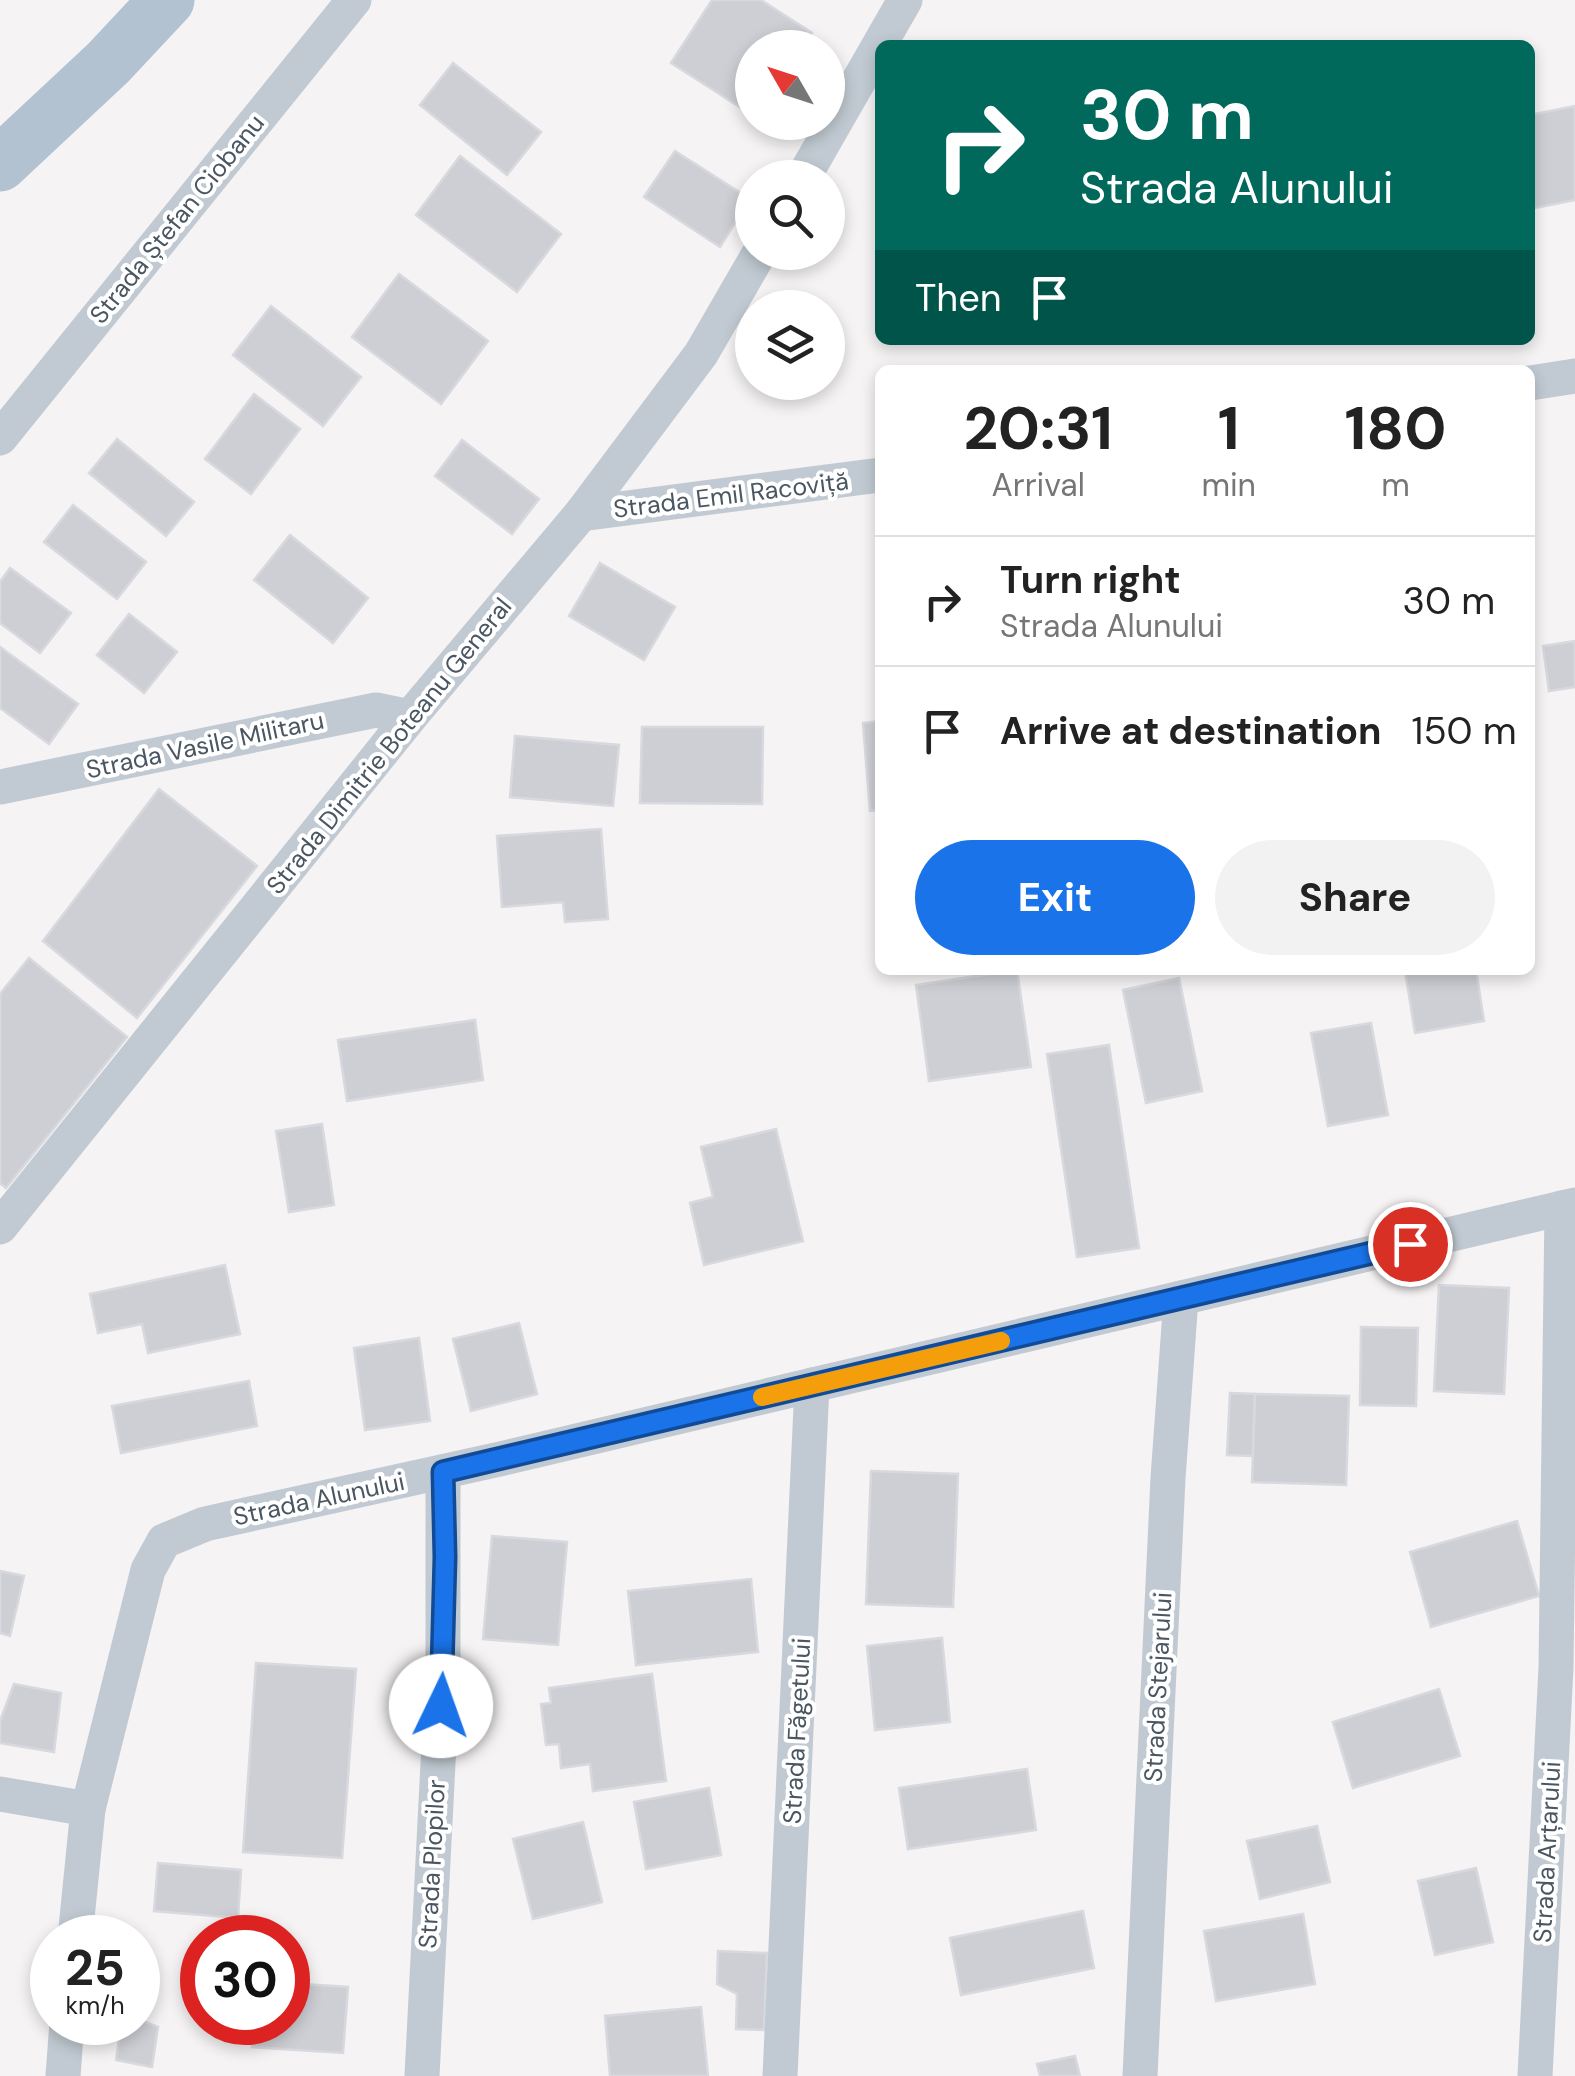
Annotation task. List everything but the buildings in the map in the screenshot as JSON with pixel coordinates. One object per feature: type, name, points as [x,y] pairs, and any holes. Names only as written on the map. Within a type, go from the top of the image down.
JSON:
[{"type":"main road","points":[[0,164],[167,0]]},
{"type":"street","name":"Strada Ștefan Ciobanu","points":[[0,438],[354,0]]},
{"type":"street","points":[[883,40],[906,0]]},
{"type":"street","points":[[813,160],[875,54]]},
{"type":"street","name":"Strada Dimitrie Boteanu General","points":[[0,1227],[410,717],[582,514],[702,354],[750,270]]},
{"type":"street","points":[[1535,382],[1575,376]]},
{"type":"street","name":"Strada Emil Racoviță","points":[[582,514],[875,476]]},
{"type":"street","name":"Strada Vasile Militaru","points":[[0,787],[376,710],[410,717]]},
{"type":"street","name":"Strada Alunului","points":[[77,1915],[88,1810],[148,1570],[164,1541],[204,1524],[443,1472],[1569,1207]]},
{"type":"street","name":"Strada Arțarului","points":[[1535,2076],[1556,1668],[1569,1207]]},
{"type":"street","name":"Strada Stejarului","points":[[1140,2076],[1168,1478],[1181,1298]]},
{"type":"street","name":"Strada Făgetului","points":[[780,2076],[812,1385]]},
{"type":"street","name":"Strada Plopilor","points":[[422,2076],[444,1666],[443,1472]]},
{"type":"street","points":[[0,1794],[88,1810]]},
{"type":"street","points":[[64,2076],[66,2045]]},
{"type":"slow traffic","points":[[762,1397],[1001,1341]]},
{"type":"route","points":[[441,1706],[443,1472],[1410,1244]]}]
